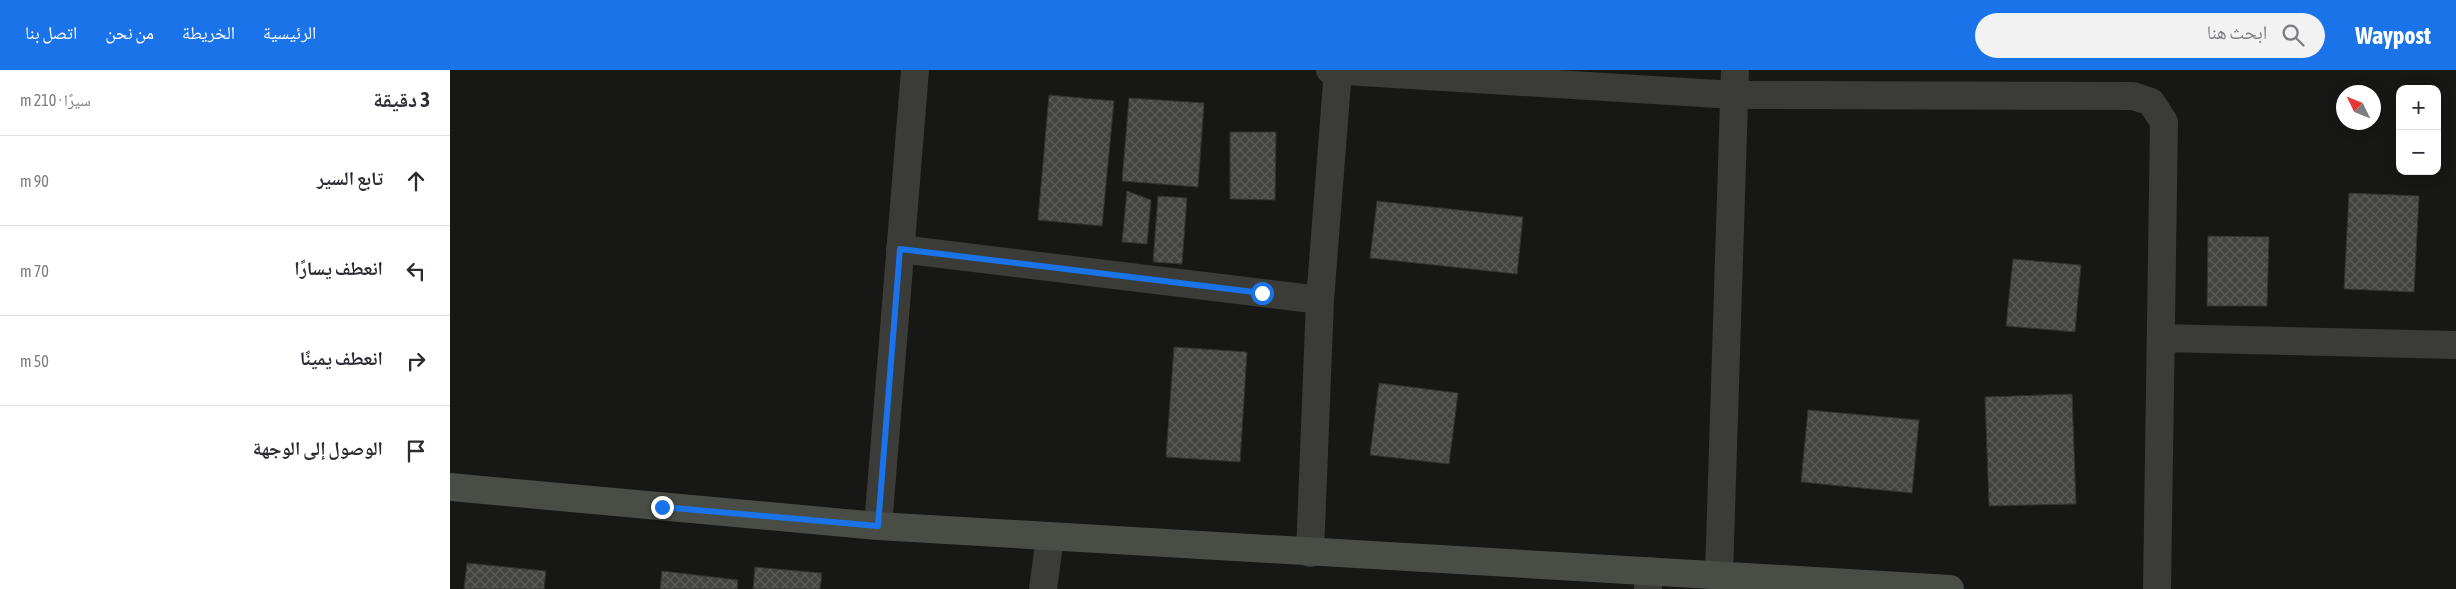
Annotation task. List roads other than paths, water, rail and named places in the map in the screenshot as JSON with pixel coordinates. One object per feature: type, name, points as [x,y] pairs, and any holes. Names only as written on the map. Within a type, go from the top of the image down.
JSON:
[{"type":"street","points":[[878,526],[915,70]]},
{"type":"street","points":[[1330,70],[2133,96],[2151,102],[2164,122],[2157,589]]},
{"type":"street","points":[[1310,553],[1320,300],[1338,70]]},
{"type":"street","points":[[1719,574],[1734,82]]},
{"type":"street","points":[[900,249],[1320,300]]},
{"type":"street","points":[[2161,338],[2456,345]]},
{"type":"street","points":[[450,487],[878,526],[1310,553],[1649,580],[1719,574],[1950,589]]},
{"type":"street","points":[[1043,589],[1050,537]]}]
